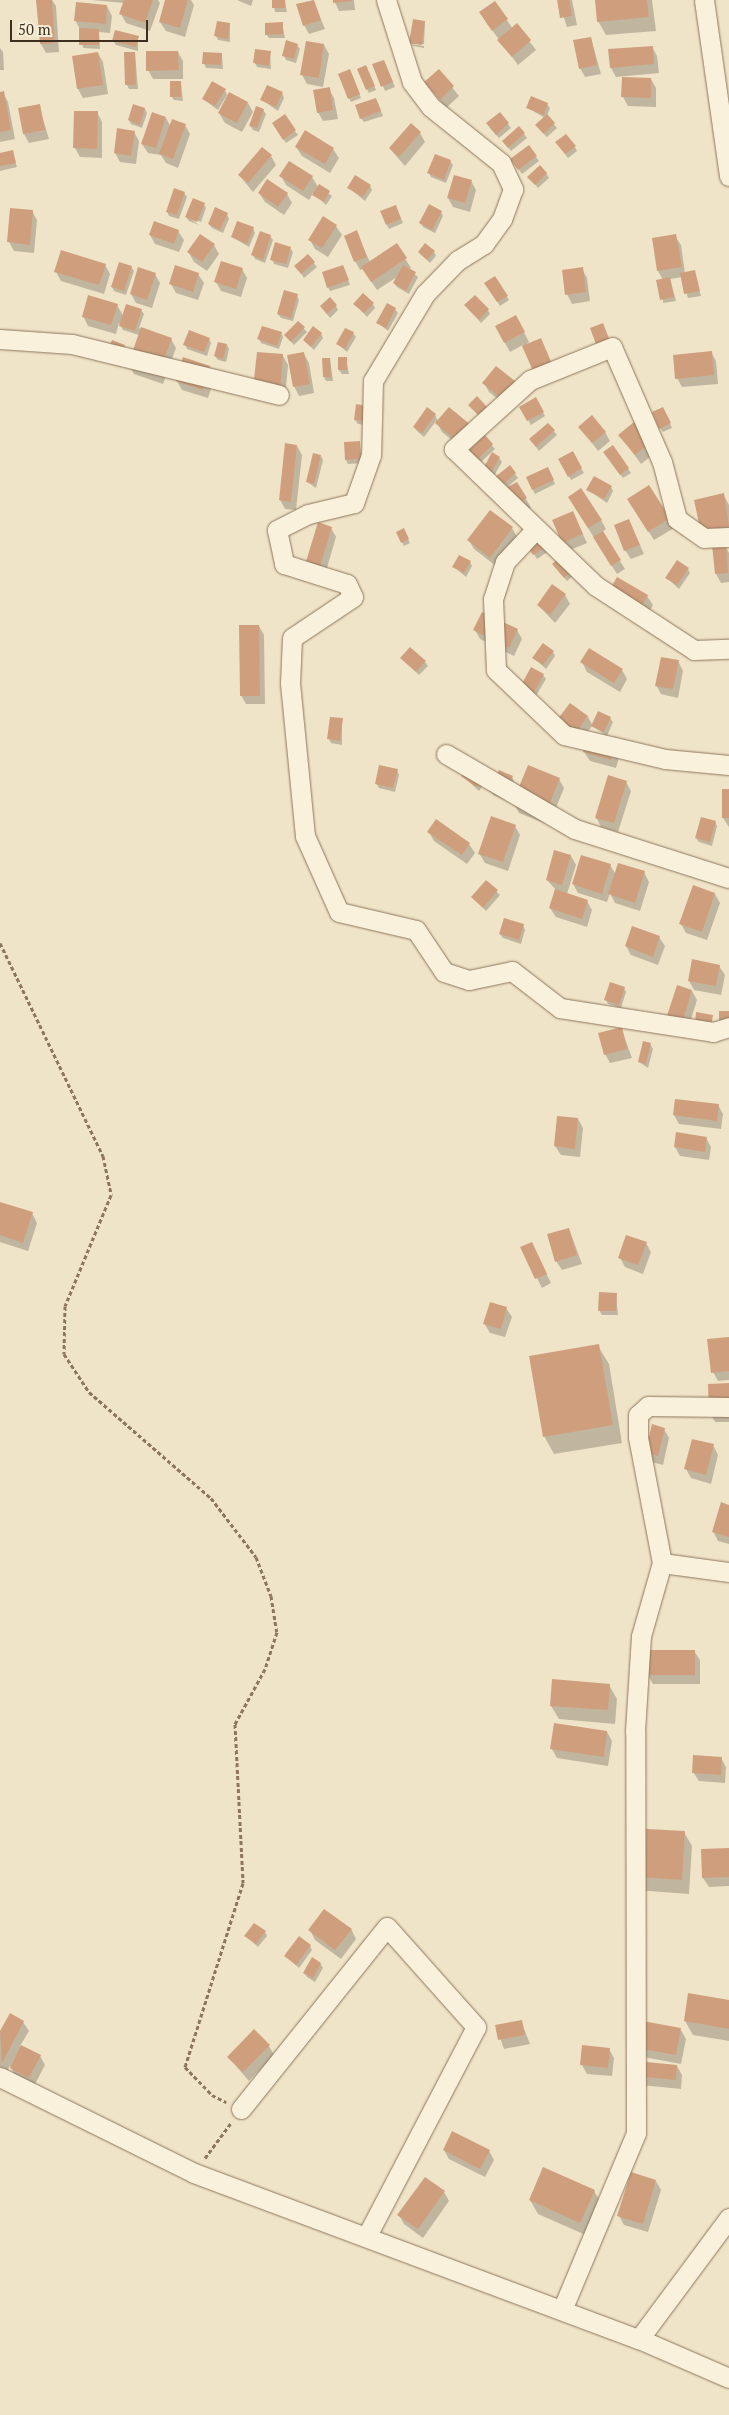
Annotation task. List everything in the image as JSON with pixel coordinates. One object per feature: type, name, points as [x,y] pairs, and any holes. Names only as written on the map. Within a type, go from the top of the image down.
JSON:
[{"type":"street","points":[[386,0],[412,82],[431,107],[501,163],[513,189],[502,219],[484,244],[458,260],[425,294],[373,381],[370,455],[354,503],[308,514],[277,530],[284,564],[347,584],[353,597],[292,638],[290,683],[305,836],[339,912],[416,930],[444,972],[469,980],[512,971],[560,1008],[713,1032],[729,1028]]},
{"type":"street","points":[[704,0],[729,176]]},
{"type":"street","points":[[0,339],[72,344],[279,395]]},
{"type":"street","points":[[729,537],[704,538],[677,519],[662,462],[612,347],[530,380],[454,449],[535,530],[596,586],[694,650],[729,649]]},
{"type":"street","points":[[535,530],[505,562],[494,600],[496,670],[564,735],[665,759],[729,765]]},
{"type":"street","points":[[446,754],[575,829],[729,878]]},
{"type":"street","points":[[562,2310],[636,2133],[635,1731],[641,1636],[662,1563],[638,1437],[638,1415],[648,1406],[729,1407]]},
{"type":"street","points":[[662,1563],[729,1572]]},
{"type":"street","points":[[241,2110],[387,1927],[476,2027],[366,2237]]},
{"type":"street","points":[[0,2077],[194,2173],[639,2339],[729,2378]]},
{"type":"street","points":[[639,2339],[729,2218]]},
{"type":"path","points":[[0,943],[103,1156],[112,1195],[65,1306],[64,1354],[89,1392],[211,1498],[256,1557],[271,1596],[277,1632],[265,1669],[235,1724],[243,1883],[185,2067],[212,2095],[241,2110],[194,2173]]},
{"type":"building","points":[[36,0],[52,0],[55,43],[40,44]]},
{"type":"building","points":[[124,0],[153,0],[145,23],[119,14]]},
{"type":"building","points":[[165,0],[188,0],[180,28],[159,22]]},
{"type":"building","points":[[272,0],[285,0],[285,8],[272,8]]},
{"type":"building","points":[[314,0],[321,20],[303,26],[296,4]]},
{"type":"building","points":[[333,0],[352,0],[352,1],[333,3]]},
{"type":"building","points":[[557,0],[569,0],[572,16],[560,18]]},
{"type":"building","points":[[595,0],[647,0],[649,17],[597,22]]},
{"type":"building","points":[[495,1],[508,19],[492,31],[479,12]]},
{"type":"building","points":[[76,2],[107,5],[106,24],[74,21]]},
{"type":"building","points":[[413,19],[425,21],[422,45],[409,43]]},
{"type":"building","points":[[217,21],[230,23],[228,39],[214,36]]},
{"type":"building","points":[[283,22],[283,34],[265,35],[265,23]]},
{"type":"building","points":[[517,23],[531,40],[512,57],[497,40]]},
{"type":"building","points":[[79,28],[99,29],[99,45],[79,45]]},
{"type":"building","points":[[115,30],[139,36],[136,47],[112,41]]},
{"type":"building","points":[[591,37],[597,65],[579,69],[573,40]]},
{"type":"building","points":[[286,40],[298,44],[294,59],[282,56]]},
{"type":"building","points":[[306,41],[324,44],[319,78],[300,75]]},
{"type":"building","points":[[653,46],[654,64],[610,68],[608,49]]},
{"type":"building","points":[[255,49],[271,51],[269,66],[253,63]]},
{"type":"building","points":[[146,51],[178,51],[179,70],[146,71]]},
{"type":"building","points":[[98,52],[103,85],[77,89],[72,56]]},
{"type":"building","points":[[124,52],[135,52],[136,85],[125,85]]},
{"type":"building","points":[[203,52],[222,53],[221,65],[202,64]]},
{"type":"building","points":[[384,60],[393,82],[381,87],[372,64]]},
{"type":"building","points":[[366,65],[375,86],[366,90],[357,69]]},
{"type":"building","points":[[350,69],[360,94],[348,99],[338,74]]},
{"type":"building","points":[[439,69],[454,86],[440,100],[424,82]]},
{"type":"building","points":[[622,77],[651,78],[651,98],[621,97]]},
{"type":"building","points":[[170,81],[181,81],[181,97],[170,97]]},
{"type":"building","points":[[212,81],[226,89],[215,106],[202,99]]},
{"type":"building","points":[[267,85],[283,92],[276,107],[260,100]]},
{"type":"building","points":[[330,87],[333,110],[317,113],[313,90]]},
{"type":"building","points":[[4,91],[11,130],[0,132],[0,92]]},
{"type":"building","points":[[229,92],[248,102],[237,123],[218,113]]},
{"type":"building","points":[[531,96],[548,103],[544,115],[526,108]]},
{"type":"building","points":[[376,98],[381,111],[360,119],[355,105]]},
{"type":"building","points":[[40,104],[45,130],[23,134],[18,108]]},
{"type":"building","points":[[133,104],[145,108],[140,125],[128,120]]},
{"type":"building","points":[[256,106],[264,109],[257,128],[249,126]]},
{"type":"building","points":[[74,111],[98,111],[97,149],[73,148]]},
{"type":"building","points":[[152,112],[166,117],[156,148],[141,144]]},
{"type":"building","points":[[500,112],[509,123],[496,135],[486,123]]},
{"type":"building","points":[[285,114],[296,130],[283,140],[272,123]]},
{"type":"building","points":[[547,114],[555,123],[544,134],[535,125]]},
{"type":"building","points":[[172,119],[186,124],[173,159],[159,154]]},
{"type":"building","points":[[411,123],[421,132],[399,157],[389,148]]},
{"type":"building","points":[[519,126],[525,133],[508,148],[502,141]]},
{"type":"building","points":[[117,128],[135,131],[131,156],[114,153]]},
{"type":"building","points":[[305,130],[334,148],[325,164],[295,147]]},
{"type":"building","points":[[566,134],[576,146],[565,154],[555,142]]},
{"type":"building","points":[[529,145],[537,156],[518,170],[510,159]]},
{"type":"building","points":[[262,147],[272,155],[248,183],[238,175]]},
{"type":"building","points":[[13,150],[16,163],[0,166],[0,153]]},
{"type":"building","points":[[435,154],[451,160],[444,180],[427,173]]},
{"type":"building","points":[[289,161],[313,176],[303,191],[279,176]]},
{"type":"building","points":[[540,165],[547,173],[535,185],[527,177]]},
{"type":"building","points":[[355,175],[371,185],[363,197],[347,188]]},
{"type":"building","points":[[454,175],[472,180],[465,203],[447,198]]},
{"type":"building","points":[[267,179],[288,193],[278,207],[258,193]]},
{"type":"building","points":[[319,184],[330,191],[324,202],[312,195]]},
{"type":"building","points":[[174,188],[185,192],[177,215],[166,212]]},
{"type":"building","points":[[193,198],[205,203],[197,222],[185,217]]},
{"type":"building","points":[[429,204],[442,211],[432,230],[419,223]]},
{"type":"building","points":[[396,205],[401,219],[386,225],[380,211]]},
{"type":"building","points":[[215,207],[228,213],[220,230],[208,224]]},
{"type":"building","points":[[10,208],[33,210],[30,245],[7,242]]},
{"type":"building","points":[[323,216],[337,225],[322,248],[308,240]]},
{"type":"building","points":[[154,221],[179,230],[174,244],[149,235]]},
{"type":"building","points":[[237,221],[254,227],[247,244],[231,237]]},
{"type":"building","points":[[357,230],[367,257],[354,262],[344,236]]},
{"type":"building","points":[[260,231],[271,235],[263,260],[251,255]]},
{"type":"building","points":[[200,234],[215,244],[202,262],[187,252]]},
{"type":"building","points":[[676,234],[682,267],[657,271],[652,238]]},
{"type":"building","points":[[275,242],[291,247],[286,264],[270,260]]},
{"type":"building","points":[[397,243],[407,258],[371,282],[361,267]]},
{"type":"building","points":[[425,243],[435,251],[427,260],[418,252]]},
{"type":"building","points":[[61,250],[106,264],[99,285],[54,272]]},
{"type":"building","points":[[308,254],[315,262],[301,274],[294,266]]},
{"type":"building","points":[[221,261],[243,268],[236,289],[214,282]]},
{"type":"building","points":[[119,262],[132,266],[124,291],[111,287]]},
{"type":"building","points":[[175,265],[199,273],[193,292],[169,284]]},
{"type":"building","points":[[343,265],[349,280],[327,288],[322,272]]},
{"type":"building","points":[[403,265],[416,272],[406,291],[393,283]]},
{"type":"building","points":[[138,267],[156,273],[147,300],[130,294]]},
{"type":"building","points":[[583,267],[586,292],[565,295],[562,270]]},
{"type":"building","points":[[695,270],[700,291],[684,294],[680,273]]},
{"type":"building","points":[[495,276],[508,296],[497,302],[484,283]]},
{"type":"building","points":[[670,277],[674,297],[660,300],[656,280]]},
{"type":"building","points":[[284,290],[298,294],[291,318],[277,314]]},
{"type":"building","points":[[363,293],[374,303],[364,313],[353,304]]},
{"type":"building","points":[[88,295],[118,304],[111,325],[82,317]]},
{"type":"building","points":[[475,295],[489,309],[479,320],[464,305]]},
{"type":"building","points":[[330,297],[337,305],[327,314],[320,306]]},
{"type":"building","points":[[387,303],[396,308],[386,328],[376,323]]},
{"type":"building","points":[[126,304],[142,309],[135,331],[119,326]]},
{"type":"building","points":[[516,315],[525,332],[504,343],[495,326]]},
{"type":"building","points":[[298,321],[305,327],[291,342],[284,335]]},
{"type":"building","points":[[603,323],[610,341],[597,347],[590,328]]},
{"type":"building","points":[[262,326],[282,332],[277,346],[257,339]]},
{"type":"building","points":[[313,326],[322,333],[311,347],[303,340]]},
{"type":"building","points":[[141,327],[172,338],[158,376],[128,365]]},
{"type":"building","points":[[345,328],[354,332],[345,349],[336,344]]},
{"type":"building","points":[[189,330],[210,338],[204,352],[183,345]]},
{"type":"building","points":[[541,338],[552,364],[533,371],[522,346]]},
{"type":"building","points":[[112,340],[125,345],[119,363],[105,358]]},
{"type":"building","points":[[218,342],[227,344],[223,359],[214,356]]},
{"type":"building","points":[[712,351],[714,375],[675,379],[673,355]]},
{"type":"building","points":[[257,352],[283,354],[280,390],[253,388]]},
{"type":"building","points":[[304,352],[310,384],[293,387],[287,355]]},
{"type":"building","points":[[183,357],[210,366],[203,390],[176,381]]},
{"type":"building","points":[[338,357],[347,357],[347,370],[338,370]]},
{"type":"building","points":[[322,358],[330,358],[331,377],[323,377]]},
{"type":"building","points":[[496,366],[520,385],[506,402],[482,383]]},
{"type":"building","points":[[477,396],[487,407],[478,415],[468,405]]},
{"type":"building","points":[[536,397],[544,412],[527,421],[519,407]]},
{"type":"building","points":[[356,404],[367,406],[365,421],[354,420]]},
{"type":"building","points":[[427,407],[436,414],[422,433],[413,427]]},
{"type":"building","points":[[449,407],[472,426],[458,442],[435,423]]},
{"type":"building","points":[[663,407],[671,423],[659,429],[652,412]]},
{"type":"building","points":[[592,415],[606,432],[592,443],[578,427]]},
{"type":"building","points":[[639,418],[656,439],[635,455],[618,435]]},
{"type":"building","points":[[548,423],[555,430],[536,447],[529,439]]},
{"type":"building","points":[[485,435],[493,444],[477,460],[468,451]]},
{"type":"building","points":[[360,441],[361,459],[345,460],[344,442]]},
{"type":"building","points":[[285,443],[297,445],[291,502],[279,500]]},
{"type":"building","points":[[613,445],[629,468],[620,475],[603,452]]},
{"type":"building","points":[[573,451],[582,468],[568,477],[558,459]]},
{"type":"building","points":[[492,452],[500,457],[488,478],[481,473]]},
{"type":"building","points":[[313,453],[321,455],[314,484],[306,482]]},
{"type":"building","points":[[510,465],[516,473],[501,486],[494,478]]},
{"type":"building","points":[[548,467],[554,480],[532,490],[526,477]]},
{"type":"building","points":[[594,476],[612,486],[604,499],[586,490]]},
{"type":"building","points":[[517,482],[527,498],[507,509],[498,492]]},
{"type":"building","points":[[649,485],[670,518],[648,532],[627,499]]},
{"type":"building","points":[[581,488],[602,520],[588,528],[568,497]]},
{"type":"building","points":[[724,493],[729,526],[701,533],[694,500]]},
{"type":"building","points":[[490,510],[513,527],[490,558],[467,540]]},
{"type":"building","points":[[573,511],[583,534],[562,543],[552,520]]},
{"type":"building","points":[[629,519],[640,545],[624,551],[614,525]]},
{"type":"building","points":[[318,522],[332,527],[319,569],[305,565]]},
{"type":"building","points":[[404,528],[409,539],[401,543],[396,532]]},
{"type":"building","points":[[543,530],[552,543],[533,555],[524,542]]},
{"type":"building","points":[[603,531],[621,560],[611,566],[593,537]]},
{"type":"building","points":[[726,544],[728,573],[715,574],[712,545]]},
{"type":"building","points":[[565,553],[577,567],[564,578],[552,564]]},
{"type":"building","points":[[459,555],[471,561],[464,573],[452,567]]},
{"type":"building","points":[[677,560],[689,568],[677,585],[665,578]]},
{"type":"building","points":[[617,577],[648,595],[638,613],[606,596]]},
{"type":"building","points":[[552,584],[566,594],[550,615],[537,605]]},
{"type":"building","points":[[482,612],[518,629],[509,648],[473,630]]},
{"type":"building","points":[[239,625],[259,625],[260,696],[240,696]]},
{"type":"building","points":[[543,643],[554,651],[543,665],[532,658]]},
{"type":"building","points":[[410,647],[426,661],[416,672],[400,658]]},
{"type":"building","points":[[589,648],[623,669],[614,683],[580,662]]},
{"type":"building","points":[[661,657],[679,660],[673,689],[655,686]]},
{"type":"building","points":[[531,667],[544,674],[532,696],[519,689]]},
{"type":"building","points":[[570,703],[588,716],[572,738],[554,724]]},
{"type":"building","points":[[598,711],[611,717],[604,732],[591,726]]},
{"type":"building","points":[[330,717],[343,718],[340,741],[327,739]]},
{"type":"building","points":[[588,736],[615,744],[611,760],[583,752]]},
{"type":"building","points":[[473,760],[488,771],[476,787],[461,776]]},
{"type":"building","points":[[379,765],[398,769],[393,788],[375,784]]},
{"type":"building","points":[[528,765],[560,778],[544,817],[512,804]]},
{"type":"building","points":[[499,770],[513,776],[503,797],[489,791]]},
{"type":"building","points":[[608,775],[627,781],[614,823],[595,818]]},
{"type":"building","points":[[722,789],[729,789],[729,818],[722,818]]},
{"type":"building","points":[[491,816],[516,825],[503,862],[478,854]]},
{"type":"building","points":[[701,817],[716,821],[710,842],[695,838]]},
{"type":"building","points":[[436,819],[470,843],[462,855],[427,832]]},
{"type":"building","points":[[554,850],[571,855],[562,885],[546,880]]},
{"type":"building","points":[[581,855],[611,864],[602,894],[572,884]]},
{"type":"building","points":[[618,863],[645,871],[635,903],[608,894]]},
{"type":"building","points":[[486,880],[498,890],[483,908],[471,897]]},
{"type":"building","points":[[693,885],[715,893],[702,932],[679,924]]},
{"type":"building","points":[[555,889],[588,900],[582,919],[549,908]]},
{"type":"building","points":[[504,918],[524,924],[519,940],[499,934]]},
{"type":"building","points":[[632,926],[660,936],[653,957],[625,946]]},
{"type":"building","points":[[692,959],[720,965],[716,986],[688,981]]},
{"type":"building","points":[[610,982],[625,987],[619,1005],[604,1000]]},
{"type":"building","points":[[677,985],[692,990],[682,1024],[666,1019]]},
{"type":"building","points":[[719,1011],[729,1011],[729,1022],[719,1022]]},
{"type":"building","points":[[696,1012],[713,1015],[711,1027],[695,1025]]},
{"type":"building","points":[[622,1027],[627,1049],[604,1055],[598,1033]]},
{"type":"building","points":[[643,1041],[651,1043],[646,1064],[638,1062]]},
{"type":"building","points":[[675,1099],[719,1104],[717,1121],[673,1115]]},
{"type":"building","points":[[557,1116],[578,1118],[575,1149],[554,1146]]},
{"type":"building","points":[[676,1132],[707,1137],[705,1152],[674,1147]]},
{"type":"building","points":[[0,1202],[33,1212],[23,1243],[0,1235]]},
{"type":"building","points":[[569,1228],[577,1255],[555,1262],[547,1234]]},
{"type":"building","points":[[626,1235],[647,1242],[638,1265],[618,1258]]},
{"type":"building","points":[[532,1242],[547,1274],[535,1279],[520,1247]]},
{"type":"building","points":[[599,1292],[617,1293],[616,1311],[598,1311]]},
{"type":"building","points":[[490,1302],[507,1307],[501,1329],[483,1324]]},
{"type":"building","points":[[729,1337],[729,1371],[711,1373],[707,1339]]},
{"type":"building","points":[[599,1344],[613,1425],[543,1437],[529,1356]]},
{"type":"building","points":[[729,1383],[729,1413],[709,1413],[708,1384]]},
{"type":"building","points":[[652,1424],[665,1428],[658,1456],[645,1453]]},
{"type":"building","points":[[692,1439],[714,1444],[706,1475],[684,1469]]},
{"type":"building","points":[[721,1502],[729,1505],[729,1537],[712,1532]]},
{"type":"building","points":[[647,1650],[695,1650],[695,1675],[647,1675]]},
{"type":"building","points":[[552,1679],[610,1684],[608,1710],[550,1706]]},
{"type":"building","points":[[554,1723],[607,1731],[604,1757],[550,1749]]},
{"type":"building","points":[[693,1755],[722,1757],[721,1775],[692,1773]]},
{"type":"building","points":[[629,1828],[685,1831],[682,1880],[626,1876]]},
{"type":"building","points":[[729,1848],[729,1877],[702,1878],[701,1849]]},
{"type":"building","points":[[324,1909],[352,1929],[335,1950],[308,1930]]},
{"type":"building","points":[[254,1923],[266,1931],[256,1944],[244,1936]]},
{"type":"building","points":[[299,1936],[311,1945],[296,1965],[284,1956]]},
{"type":"building","points":[[312,1957],[321,1963],[313,1978],[303,1973]]},
{"type":"building","points":[[688,1993],[729,2000],[729,2029],[684,2021]]},
{"type":"building","points":[[10,2013],[24,2021],[2,2063],[0,2031]]},
{"type":"building","points":[[522,2020],[525,2035],[498,2040],[495,2025]]},
{"type":"building","points":[[637,2020],[681,2028],[676,2055],[631,2047]]},
{"type":"building","points":[[254,2029],[270,2045],[243,2072],[227,2057]]},
{"type":"building","points":[[21,2045],[41,2055],[29,2078],[10,2068]]},
{"type":"building","points":[[582,2045],[610,2048],[608,2068],[580,2065]]},
{"type":"building","points":[[636,2061],[677,2065],[676,2080],[634,2076]]},
{"type":"building","points":[[452,2131],[490,2150],[480,2169],[443,2150]]},
{"type":"building","points":[[543,2167],[595,2190],[580,2223],[529,2200]]},
{"type":"building","points":[[631,2172],[656,2180],[643,2224],[617,2216]]},
{"type":"building","points":[[425,2177],[445,2191],[418,2229],[397,2215]]}]
